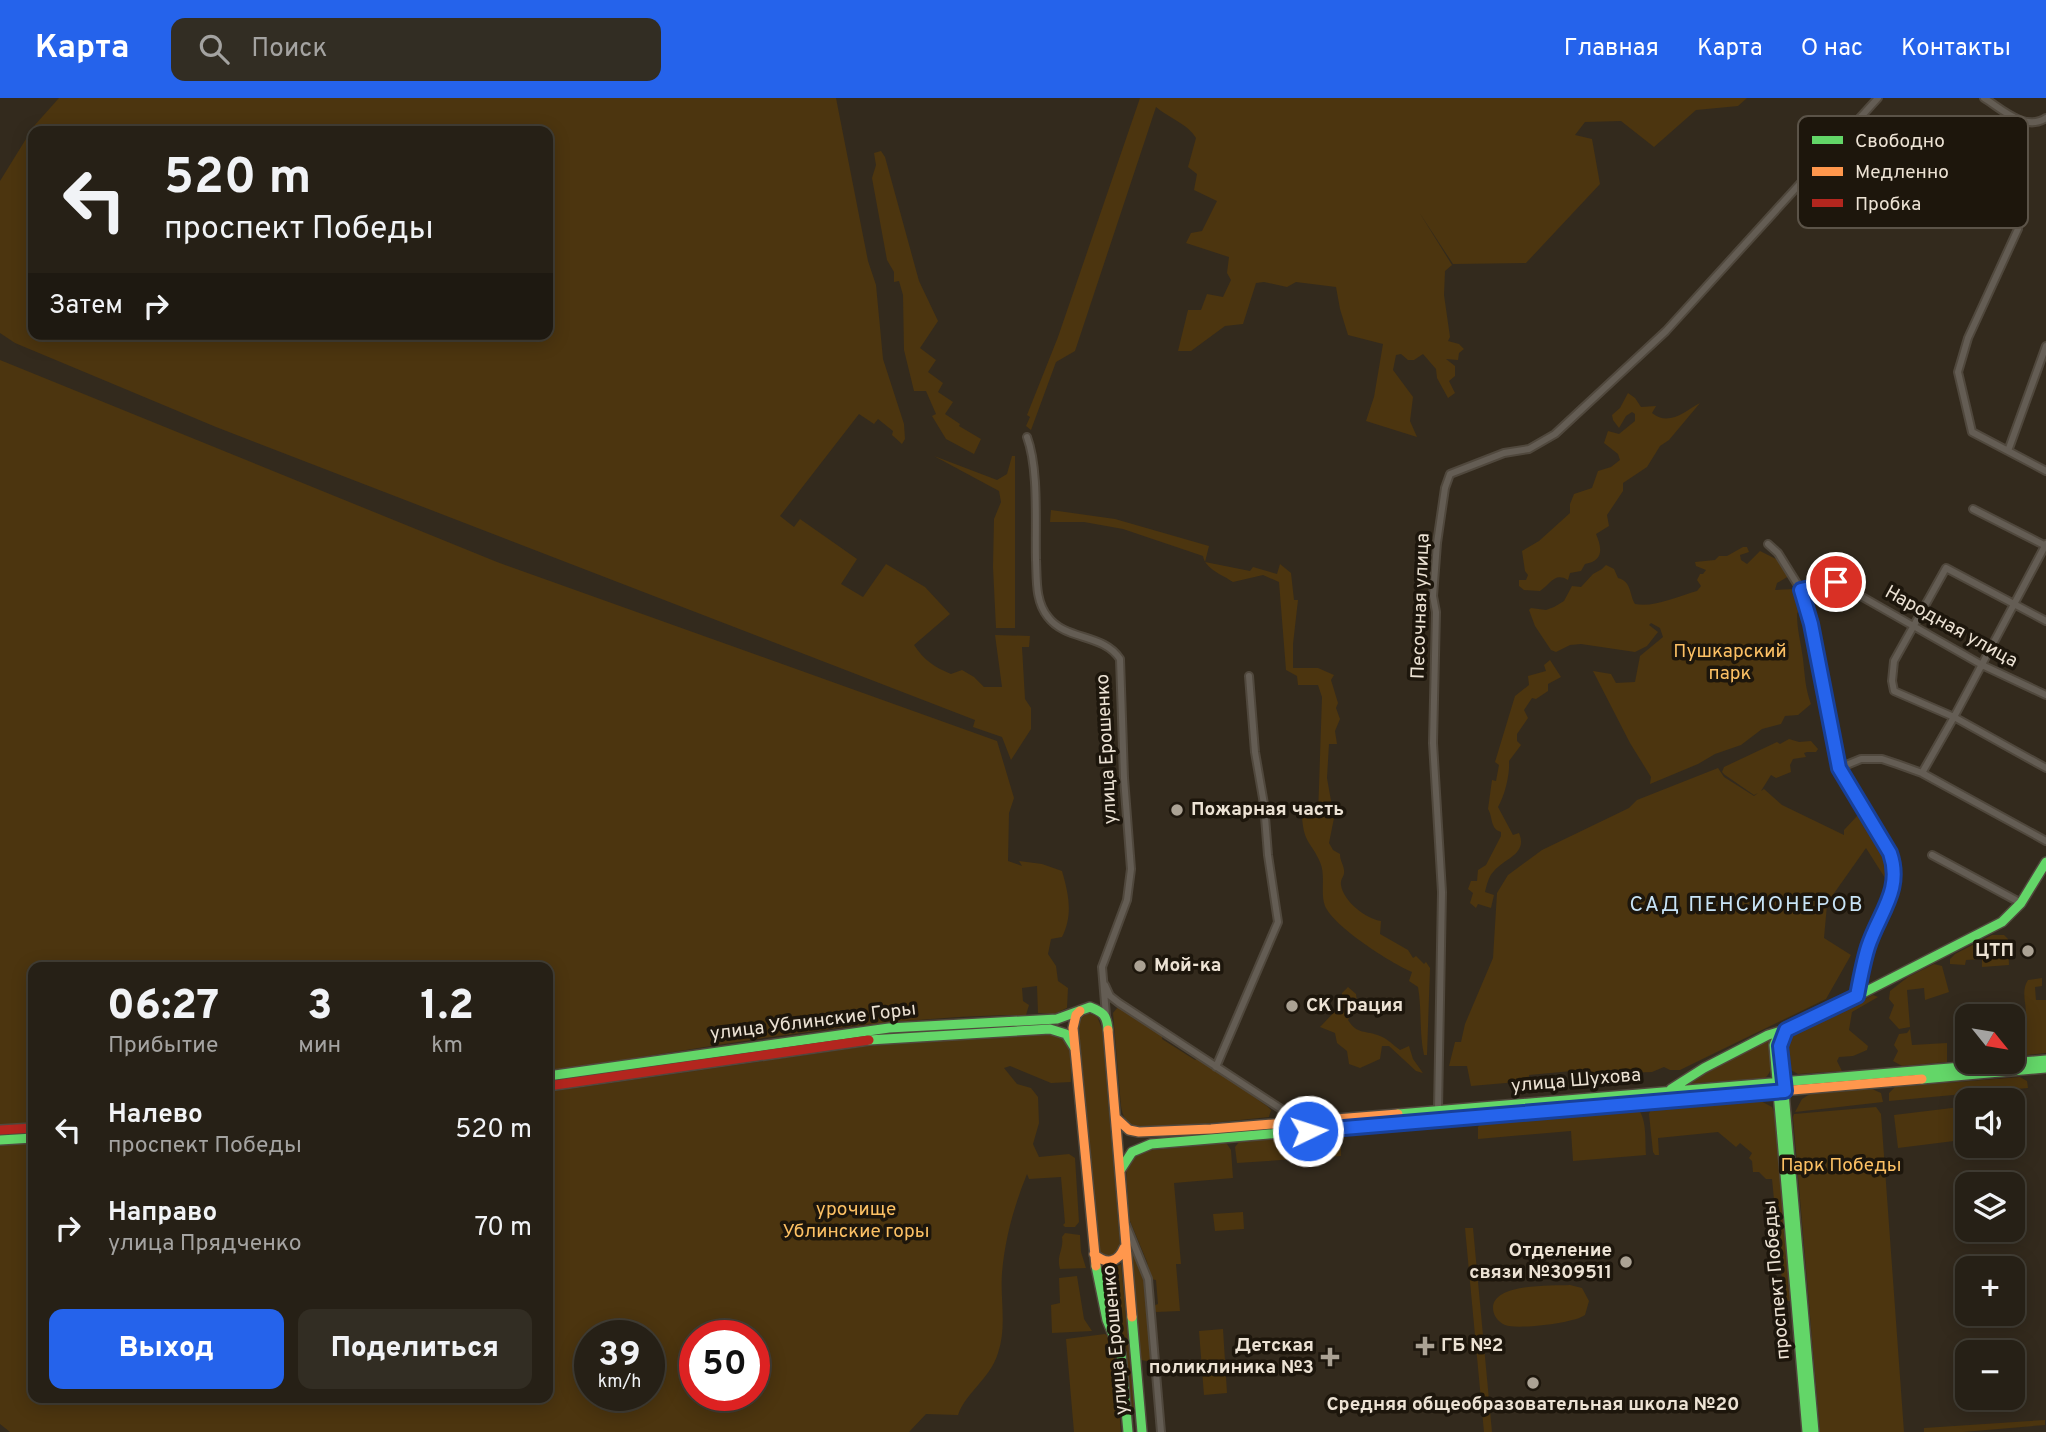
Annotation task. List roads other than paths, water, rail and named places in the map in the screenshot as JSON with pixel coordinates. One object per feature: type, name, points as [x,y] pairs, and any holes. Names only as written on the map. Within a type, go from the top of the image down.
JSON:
[{"type":"main road","points":[[1667,1094],[1704,1068],[1768,1035],[1786,1030],[1857,996],[2001,922],[2021,903],[2046,862]]},
{"type":"main road","points":[[1086,1009],[1103,1012],[1107,1019]]},
{"type":"main road","name":"улица Ерошенко","points":[[1086,1009],[1074,1021],[1074,1047],[1093,1253],[1107,1320],[1121,1353],[1128,1432]]},
{"type":"main road","name":"улица Ублинские Горы","points":[[553,1075],[806,1038],[944,1024],[1056,1019],[1086,1009]]},
{"type":"main road","name":"улица Ерошенко","points":[[1107,1019],[1142,1432]]},
{"type":"main road","name":"улица Ублинские Горы","points":[[553,1085],[904,1036],[1050,1028],[1066,1034],[1074,1047]]},
{"type":"main road","name":"проспект Победы","points":[[1786,1030],[1778,1036],[1774,1045],[1781,1087],[1814,1432]]},
{"type":"main road","name":"улица Шухова","points":[[2025,1063],[2046,1060]]},
{"type":"main road","points":[[2025,1066],[2029,1069]]},
{"type":"main road","name":"улица Шухова","points":[[1119,1174],[1129,1154],[1144,1145],[1667,1094],[2046,1068]]},
{"type":"main road","name":"улица Шухова","points":[[1781,1087],[1955,1070]]},
{"type":"main road","name":"проспект Победы","points":[[1781,1087],[1807,1432]]},
{"type":"main road","name":"улица Шухова","points":[[1115,1116],[1129,1130],[1139,1132],[1439,1115]]},
{"type":"main road","points":[[0,1130],[28,1128]]},
{"type":"main road","points":[[0,1140],[28,1138]]},
{"type":"main road","name":"улица Ерошенко","points":[[1093,1253],[1101,1261],[1112,1263],[1118,1259],[1125,1246]]},
{"type":"street","name":"Песочная улица","points":[[1862,116],[1878,98]]},
{"type":"street","points":[[1983,98],[2013,116]]},
{"type":"street","points":[[2028,123],[2046,118]]},
{"type":"street","name":"Песочная улица","points":[[1439,1115],[1442,892],[1433,743],[1436,612],[1433,596],[1441,508],[1450,474],[1504,453],[1529,449],[1555,434],[1666,331],[1798,186]]},
{"type":"street","points":[[2018,229],[1968,338],[1958,372],[1972,432],[2046,471]]},
{"type":"street","points":[[2008,451],[2046,346]]},
{"type":"street","name":"улица Ерошенко","points":[[1027,437],[1033,470],[1037,593],[1045,613],[1064,631],[1101,641],[1114,649],[1120,659],[1131,882],[1102,967],[1107,1019]]},
{"type":"street","points":[[1922,773],[2046,545],[1973,509]]},
{"type":"street","points":[[1768,544],[1778,553],[1801,590],[1811,624],[1839,768],[1875,827],[1895,868],[1895,884],[1868,946],[1857,996]]},
{"type":"street","points":[[2046,621],[1946,568],[1894,661],[1892,681],[1894,691],[1954,717],[2046,768]]},
{"type":"street","name":"Народная улица","points":[[1801,590],[1836,582],[1982,664],[2046,695]]},
{"type":"street","points":[[1216,1067],[1278,922],[1255,752],[1249,676]]},
{"type":"street","points":[[1839,768],[1861,759],[1882,759],[1922,773],[2046,841]]},
{"type":"street","points":[[1932,855],[2021,903]]},
{"type":"street","points":[[1103,982],[1110,996],[1119,1003],[1299,1121]]},
{"type":"street","points":[[1086,1009],[1105,1003],[1119,1003]]},
{"type":"street","points":[[1107,1019],[1111,1008],[1119,1003]]},
{"type":"street","name":"улица Ерошенко","points":[[1122,1217],[1148,1279],[1161,1432]]},
{"type":"place","name":"Пожарная часть","points":[[1177,810]]},
{"type":"place","name":"ЦТП","points":[[2028,951]]},
{"type":"place","name":"Мой-ка","points":[[1140,966]]},
{"type":"place","name":"СК Грация","points":[[1292,1006]]},
{"type":"place","name":"Отделение связи №309511","points":[[1626,1262]]},
{"type":"place","name":"ГБ №2","points":[[1425,1346]]},
{"type":"place","name":"Детская поликлиника №3","points":[[1330,1357]]},
{"type":"place","name":"Средняя общеобразовательная школа №20","points":[[1533,1383]]},
{"type":"district","name":"САД ПЕНСИОНЕРОВ","points":[[1747,905]]},
{"type":"park label","name":"Пушкарский парк","points":[[1730,663]]},
{"type":"park label","name":"Парк Победы","points":[[1841,1166]]},
{"type":"park label","name":"урочище Ублинские горы","points":[[856,1221]]}]
